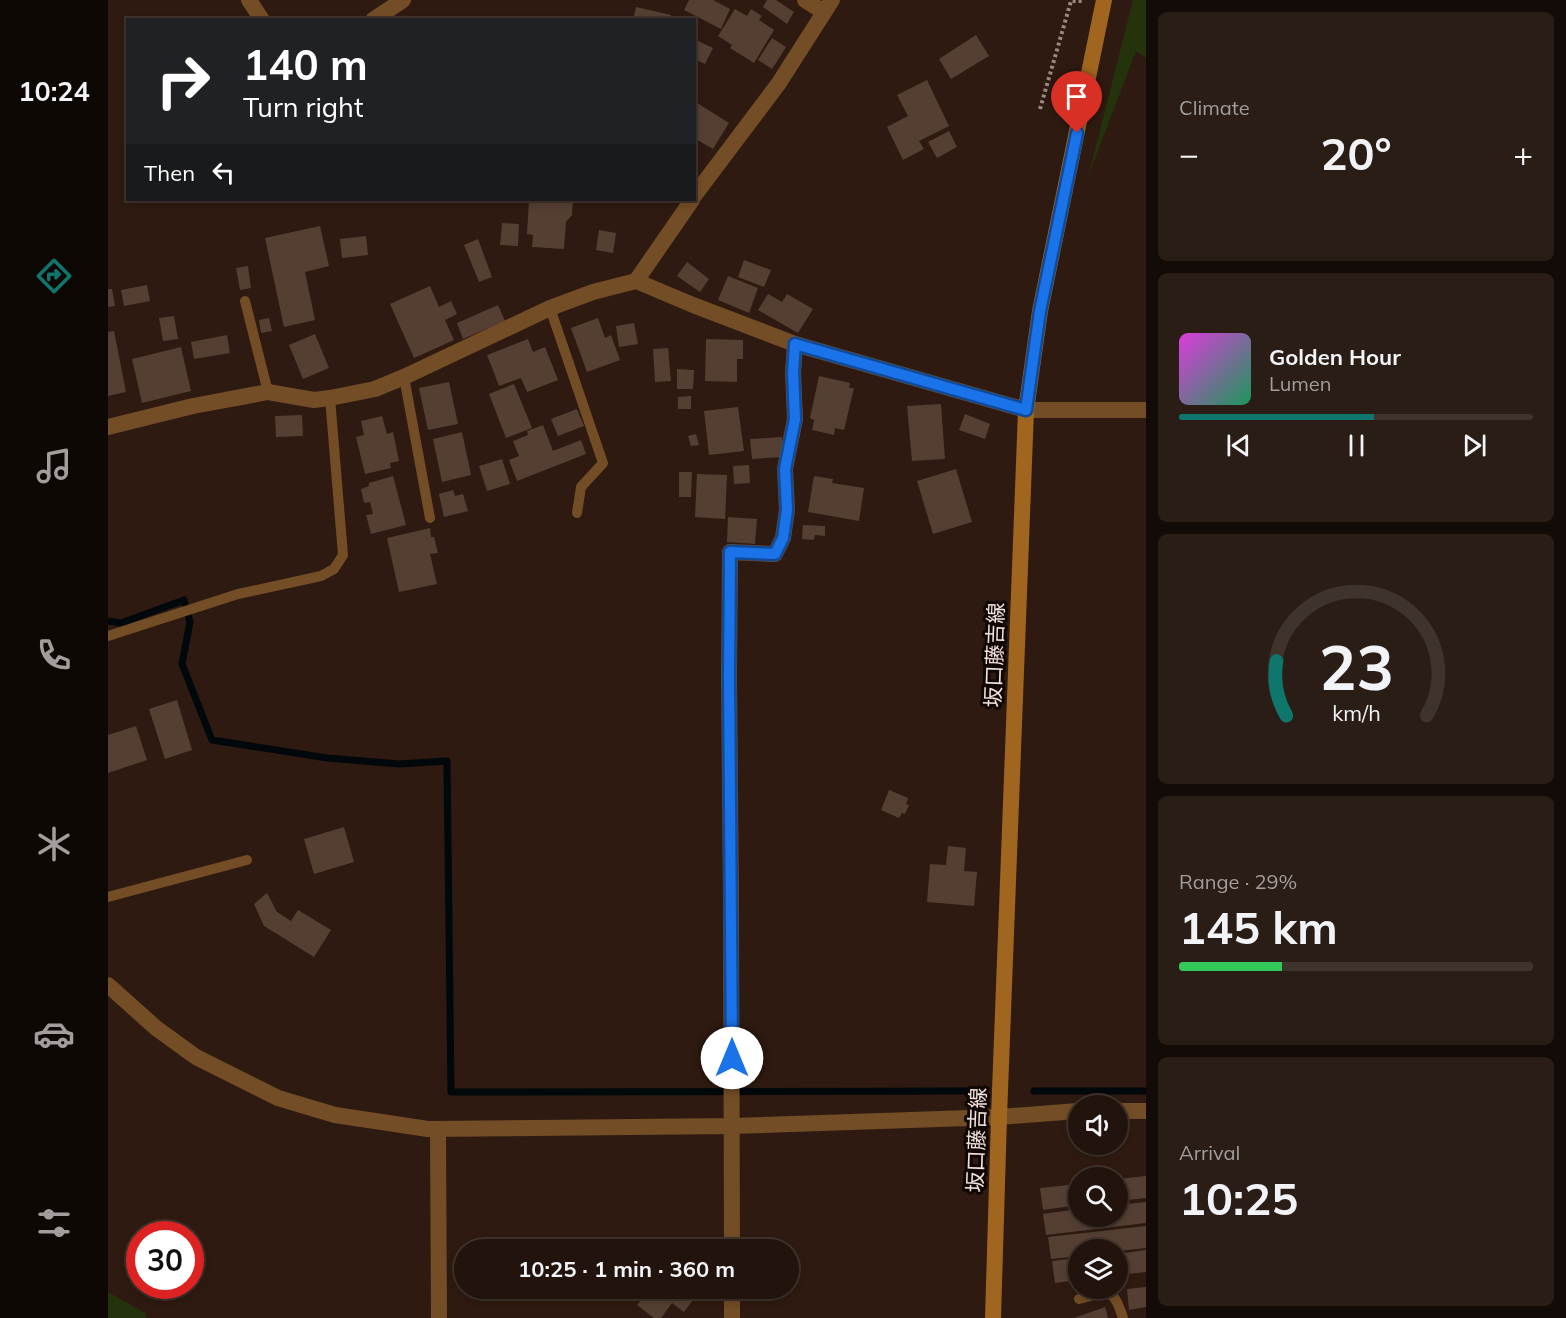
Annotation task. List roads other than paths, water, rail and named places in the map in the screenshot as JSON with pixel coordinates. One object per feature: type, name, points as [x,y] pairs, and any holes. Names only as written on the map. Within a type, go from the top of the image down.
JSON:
[{"type":"main road","name":"坂口藤吉線","points":[[993,1318],[1026,410],[1040,311],[1104,0]]},
{"type":"street","points":[[249,0],[261,18]]},
{"type":"street","points":[[376,18],[403,0]]},
{"type":"street","points":[[696,194],[779,83],[828,6],[805,0]]},
{"type":"street","points":[[636,280],[691,201]]},
{"type":"street","points":[[108,427],[193,406],[268,392],[314,400],[375,389],[550,308],[593,292],[636,280],[693,305],[795,344],[1026,410],[1146,410]]},
{"type":"street","points":[[732,1239],[730,552],[775,554],[783,538],[787,510],[785,469],[795,419],[793,373],[795,344]]},
{"type":"street","points":[[108,985],[156,1028],[195,1057],[278,1098],[335,1115],[428,1129],[732,1126],[1068,1113]]},
{"type":"street","points":[[1128,1111],[1146,1112]]},
{"type":"street","points":[[438,1129],[439,1318]]},
{"type":"street","points":[[732,1299],[732,1318]]},
{"type":"lane","points":[[244,301],[268,392]]},
{"type":"lane","points":[[550,308],[603,463],[580,487],[578,513]]},
{"type":"lane","points":[[404,377],[430,518]]},
{"type":"lane","points":[[108,636],[238,594],[321,576],[334,569],[343,555],[330,398]]},
{"type":"lane","points":[[108,897],[247,860]]},
{"type":"lane","points":[[1116,1299],[1124,1318]]},
{"type":"waterway","points":[[108,621],[121,623],[184,600],[190,622],[182,664],[212,740],[327,758],[399,764],[447,761],[451,1092],[969,1091]]},
{"type":"waterway","points":[[1034,1091],[1146,1091]]}]
